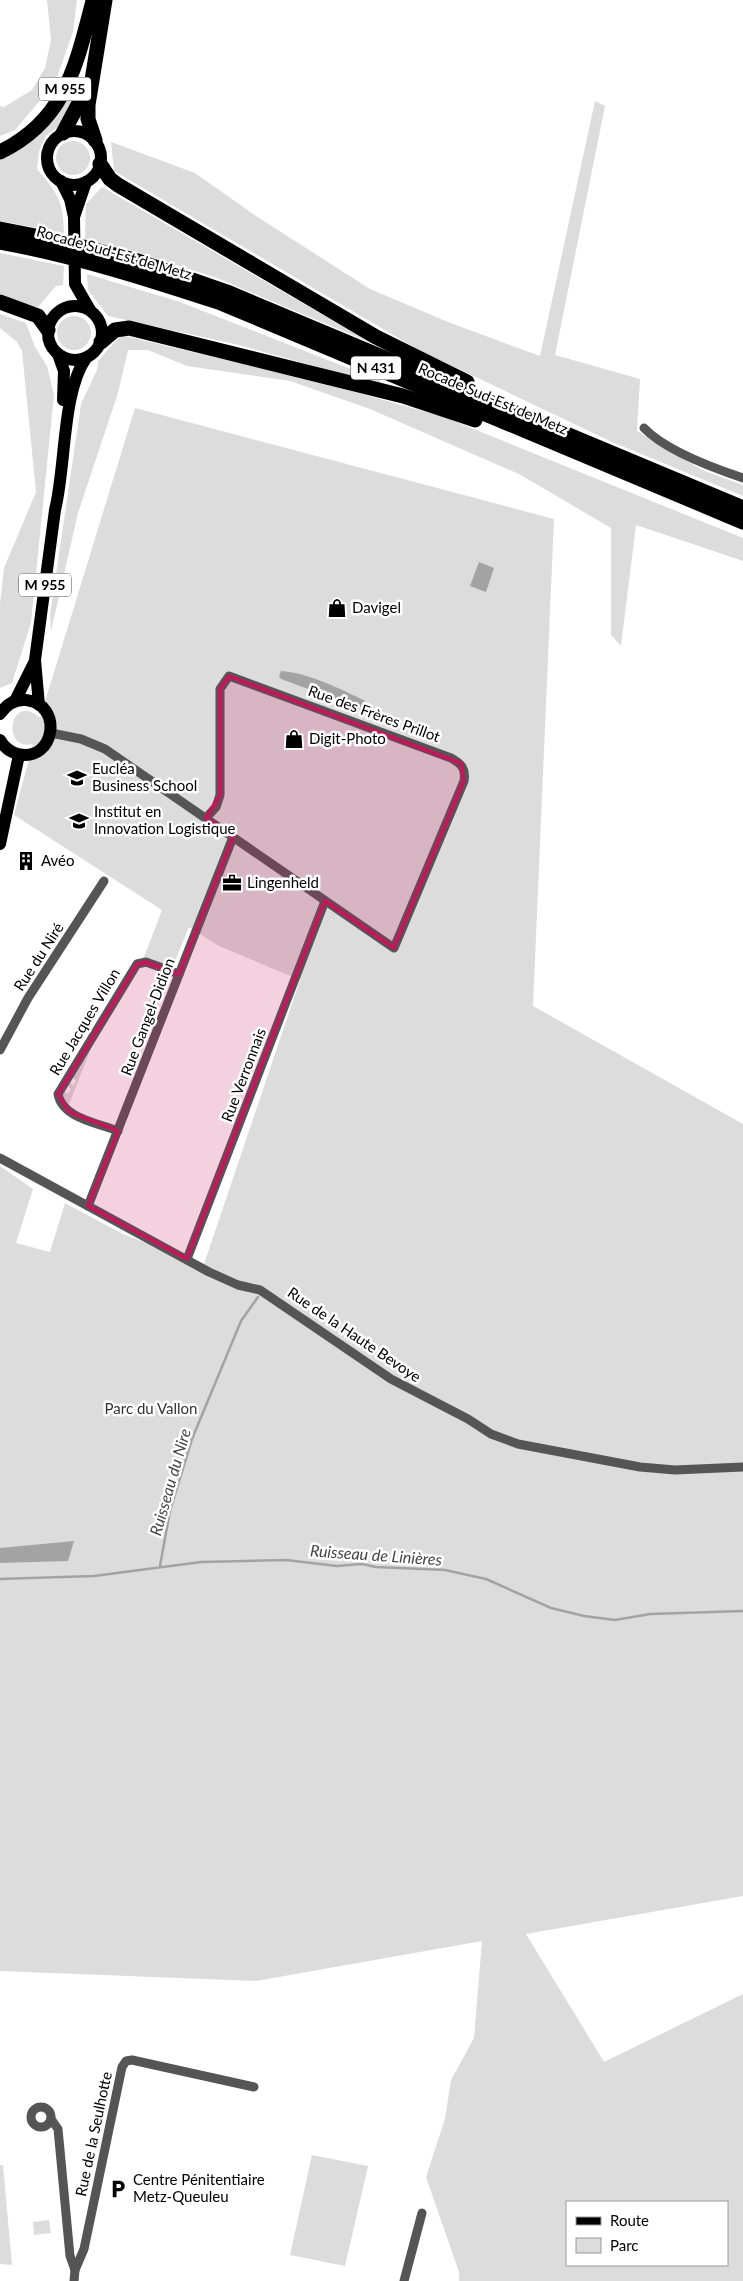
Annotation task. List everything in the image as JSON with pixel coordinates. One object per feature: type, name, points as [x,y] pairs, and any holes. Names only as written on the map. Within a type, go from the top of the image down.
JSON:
[{"type":"highway","name":"M 955","points":[[63,133],[79,103],[97,0]]},
{"type":"highway","name":"M 955","points":[[95,140],[88,119],[88,105],[97,0]]},
{"type":"highway","name":"M 955","points":[[0,152],[21,140],[42,121],[63,94],[76,64],[97,0]]},
{"type":"highway","points":[[100,164],[110,180],[118,185],[376,337],[582,448]]},
{"type":"highway","name":"Rocade Sud-Est de Metz","points":[[0,229],[56,240],[138,261],[228,292],[582,448],[743,522]]},
{"type":"highway","name":"Rocade Sud-Est de Metz","points":[[0,242],[54,252],[135,274],[220,303],[582,448],[743,508]]},
{"type":"highway","points":[[0,302],[38,316],[48,330]]},
{"type":"highway","points":[[100,342],[115,330],[121,328],[155,333],[403,396],[582,448]]},
{"type":"main road","points":[[61,181],[74,185],[86,182],[97,173],[100,164],[100,152],[95,140],[80,132],[63,133],[53,141],[48,160],[52,172],[61,181],[70,199],[74,217],[75,284],[62,309]]},
{"type":"main road","points":[[74,217],[86,182]]},
{"type":"main road","points":[[75,284],[100,324],[100,342],[97,348],[86,358],[72,360],[58,354],[50,344],[48,330],[55,314],[71,306],[81,306],[90,310]]},
{"type":"main road","name":"M 955","points":[[55,510],[54,487],[65,378],[58,354]]},
{"type":"main road","name":"M 955","points":[[39,705],[35,660],[55,510],[60,489],[72,391],[77,372],[86,358]]},
{"type":"main road","name":"M 955","points":[[15,702],[35,660]]},
{"type":"main road","points":[[0,714],[8,705],[27,700],[39,705],[49,717],[51,733],[46,744],[37,752],[19,754],[6,749],[0,740]]},
{"type":"main road","points":[[0,844],[19,754]]},
{"type":"street","points":[[644,428],[653,437],[711,468],[743,478]]},
{"type":"street","name":"Rue des Frères Prillot","points":[[206,818],[216,807],[220,794],[220,689],[229,676],[461,763],[465,772],[464,782],[394,948],[326,901]]},
{"type":"street","points":[[51,733],[81,739],[105,749],[326,901]]},
{"type":"street","name":"Rue Gangel-Didion","points":[[88,1206],[233,837]]},
{"type":"street","name":"Rue du Niré","points":[[0,1050],[28,998],[104,881]]},
{"type":"street","name":"Rue Verronnais","points":[[187,1259],[326,901]]},
{"type":"street","name":"Rue Jacques Villon","points":[[118,1131],[70,1112],[59,1101],[58,1094],[137,964],[146,962],[179,974]]},
{"type":"street","name":"Rue de la Haute Bevoye","points":[[0,1158],[238,1286],[260,1290],[391,1379],[500,1438],[518,1444],[640,1467],[675,1470],[743,1467]]},
{"type":"street","name":"Rue de la Seulhotte","points":[[74,2281],[75,2270],[84,2249],[122,2067],[126,2061],[132,2060],[254,2087]]},
{"type":"street","points":[[52,2119],[58,2129],[70,2256],[75,2270]]},
{"type":"street","points":[[404,2281],[422,2213]]},
{"type":"highlighted area","points":[[229,676],[461,763],[464,781],[394,948],[325,901],[187,1259],[88,1206],[118,1131],[69,1112],[58,1094],[137,964],[146,962],[179,974],[233,837],[206,818],[220,795],[220,689]]},
{"type":"green space","points":[[47,0],[77,0],[73,32],[55,83],[15,130],[0,136],[0,106],[4,107],[32,90],[45,68],[51,40]]},
{"type":"green space","points":[[74,82],[77,82],[75,93],[65,121],[46,136],[39,151],[37,169],[55,192],[61,205],[64,233],[0,221],[0,159]]},
{"type":"green space","points":[[595,101],[605,106],[555,355],[640,379],[637,431],[702,470],[743,485],[743,496],[612,442],[417,349],[114,171],[111,142],[195,173],[259,218],[370,289],[448,322],[540,356]]},
{"type":"green space","points":[[73,141],[80,142],[85,146],[89,151],[89,165],[85,170],[80,174],[73,175],[66,174],[61,170],[57,165],[56,158],[57,151],[61,146],[66,142]]},
{"type":"green space","points":[[102,187],[316,311],[372,341],[371,343],[217,278],[139,253],[85,239],[86,204]]},
{"type":"green space","points":[[0,253],[64,266],[63,285],[56,286],[38,307],[0,297]]},
{"type":"green space","points":[[87,274],[180,302],[381,381],[379,384],[239,345],[108,316],[88,290]]},
{"type":"green space","points":[[0,314],[26,323],[35,347],[47,366],[54,395],[31,623],[12,683],[0,688],[0,604],[4,568],[36,492],[22,351],[17,342],[0,328]]},
{"type":"green space","points":[[74,316],[81,317],[86,321],[90,326],[90,340],[86,345],[81,349],[74,350],[67,349],[62,345],[58,340],[57,333],[58,326],[62,321],[67,317]]},
{"type":"green space","points":[[121,335],[330,385],[444,417],[743,538],[743,561],[636,525],[621,646],[611,635],[611,528],[521,475],[370,409],[290,381],[187,366],[148,350],[128,350],[118,393],[78,513],[51,631],[50,615],[81,404],[97,370],[98,361]]},
{"type":"green space","name":"Parc du Vallon","points":[[135,408],[554,519],[533,1006],[743,1124],[743,1896],[526,1934],[604,2062],[743,1994],[743,2281],[459,2281],[459,2272],[426,2177],[445,2119],[451,2080],[474,2038],[482,1941],[256,1981],[0,1971],[0,1166],[33,1189],[16,1243],[50,1252],[65,1203],[125,1235],[204,1264],[300,980],[219,946],[189,927],[173,966],[170,967],[144,957],[162,910],[14,815],[33,744],[23,744],[16,739],[13,732],[13,724],[16,716],[22,711],[30,711],[40,718]]},
{"type":"green space","points":[[92,1045],[68,1107],[62,1097],[63,1090],[68,1094],[71,1089],[67,1084],[69,1081],[73,1086],[76,1081],[72,1076]]},
{"type":"green space","points":[[312,2155],[368,2166],[345,2266],[290,2255]]},
{"type":"green space","points":[[0,2165],[3,2165],[12,2265],[0,2264]]},
{"type":"green space","points":[[49,2220],[51,2233],[34,2235],[33,2222]]},
{"type":"shaded area","points":[[479,562],[494,568],[486,592],[470,586]]},
{"type":"shaded area","points":[[281,671],[291,672],[324,682],[365,701],[367,706],[360,708],[281,679],[279,676]]},
{"type":"shaded area","points":[[74,1541],[68,1561],[0,1563],[0,1548]]},
{"type":"waterway","name":"Ruisseau du Nire","points":[[160,1566],[170,1511],[192,1439],[241,1321],[258,1297]]},
{"type":"waterway","name":"Ruisseau de Linières","points":[[0,1579],[94,1576],[201,1562],[286,1560],[337,1566],[362,1564],[376,1567],[445,1570],[486,1579],[551,1608],[584,1616],[615,1620],[650,1614],[743,1611]]},
{"type":"place","name":"Davigel","points":[[337,608]]},
{"type":"place","name":"Digit-Photo","points":[[294,739]]},
{"type":"place","name":"Eucléa Business School","points":[[77,778]]},
{"type":"place","name":"Institut en Innovation Logistique","points":[[79,821]]},
{"type":"place","name":"Avéo","points":[[26,861]]},
{"type":"place","name":"Lingenheld","points":[[232,883]]},
{"type":"place","name":"Centre Pénitentiaire Metz-Queuleu","points":[[118,2189]]}]
